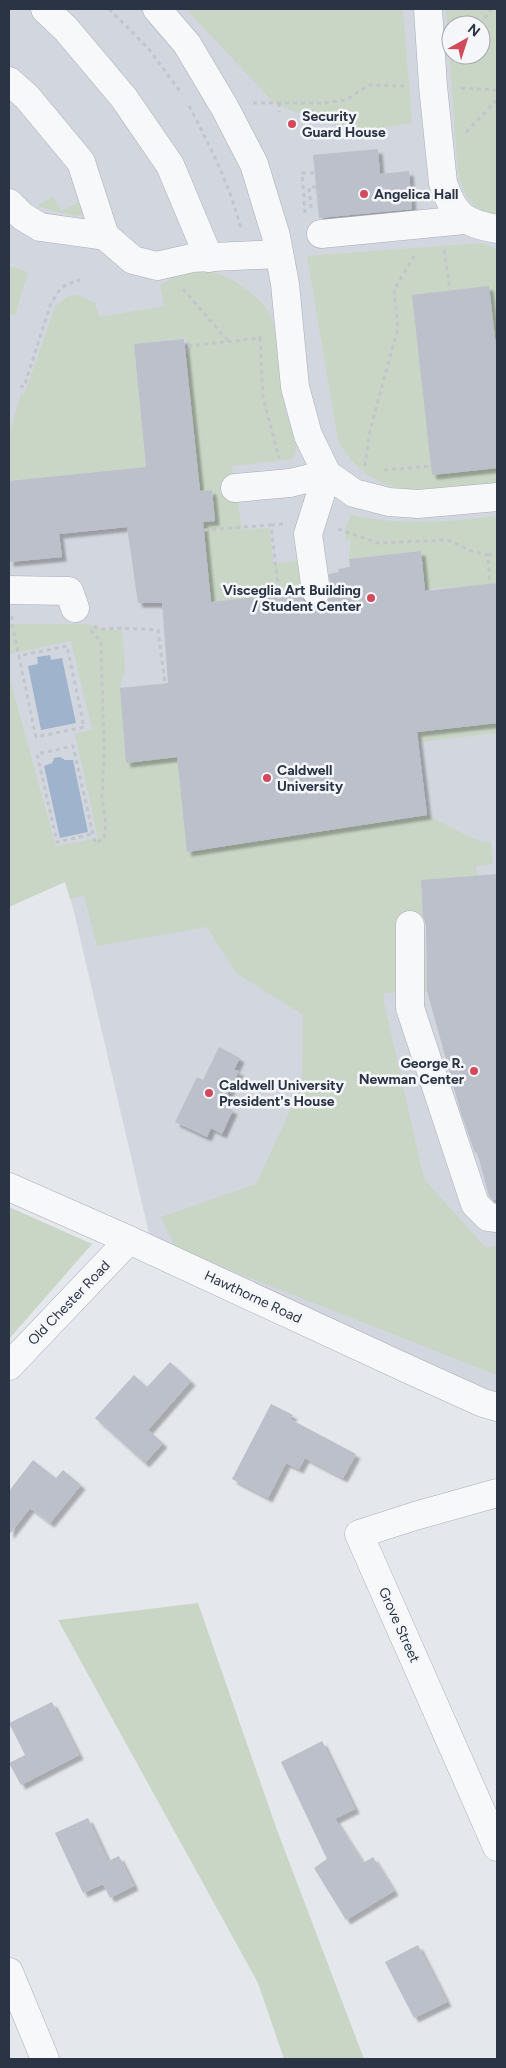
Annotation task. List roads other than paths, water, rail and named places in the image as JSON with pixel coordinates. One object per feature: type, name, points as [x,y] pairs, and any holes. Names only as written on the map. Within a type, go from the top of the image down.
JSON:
[{"type":"street","points":[[45,9],[66,29],[124,98],[170,165],[209,258]]},
{"type":"street","points":[[157,9],[187,44],[225,108],[254,164],[276,236],[285,284],[295,387],[308,435],[327,474],[354,493],[389,502],[418,504],[497,496]]},
{"type":"street","points":[[428,9],[433,86],[443,183],[448,197],[464,220]]},
{"type":"street","points":[[9,81],[27,97],[80,162],[104,236]]},
{"type":"street","points":[[9,203],[22,216],[40,227],[104,236],[133,260],[158,266],[192,258],[279,254]]},
{"type":"street","points":[[315,220],[464,220],[497,229]]},
{"type":"street","points":[[235,488],[290,482],[327,474]]},
{"type":"street","points":[[316,591],[308,534],[327,474]]},
{"type":"street","points":[[10,600],[69,591],[75,608]]},
{"type":"street","points":[[410,925],[410,1008],[475,1204],[488,1218],[497,1218]]},
{"type":"street","name":"Hawthorne Road","points":[[9,1187],[129,1240],[418,1374],[497,1407]]},
{"type":"street","name":"Old Chester Road","points":[[9,1366],[129,1240]]},
{"type":"street","name":"Grove Street","points":[[497,1493],[360,1534],[497,1847]]},
{"type":"street","points":[[9,1972],[45,2059]]},
{"type":"water","points":[[50,655],[51,660],[62,658],[76,723],[41,730],[28,666],[38,664],[37,657]]},
{"type":"water","points":[[60,757],[65,760],[73,760],[88,832],[60,838],[44,766],[52,763],[54,758]]},
{"type":"place","name":"Security Guard House","points":[[292,124]]},
{"type":"place","name":"Angelica Hall","points":[[364,194]]},
{"type":"place","name":"Visceglia Art Building / Student Center","points":[[371,598]]},
{"type":"place","name":"Caldwell University","points":[[267,778]]},
{"type":"place","name":"George R. Newman Center","points":[[474,1071]]},
{"type":"place","name":"Caldwell University President's House","points":[[209,1093]]}]
